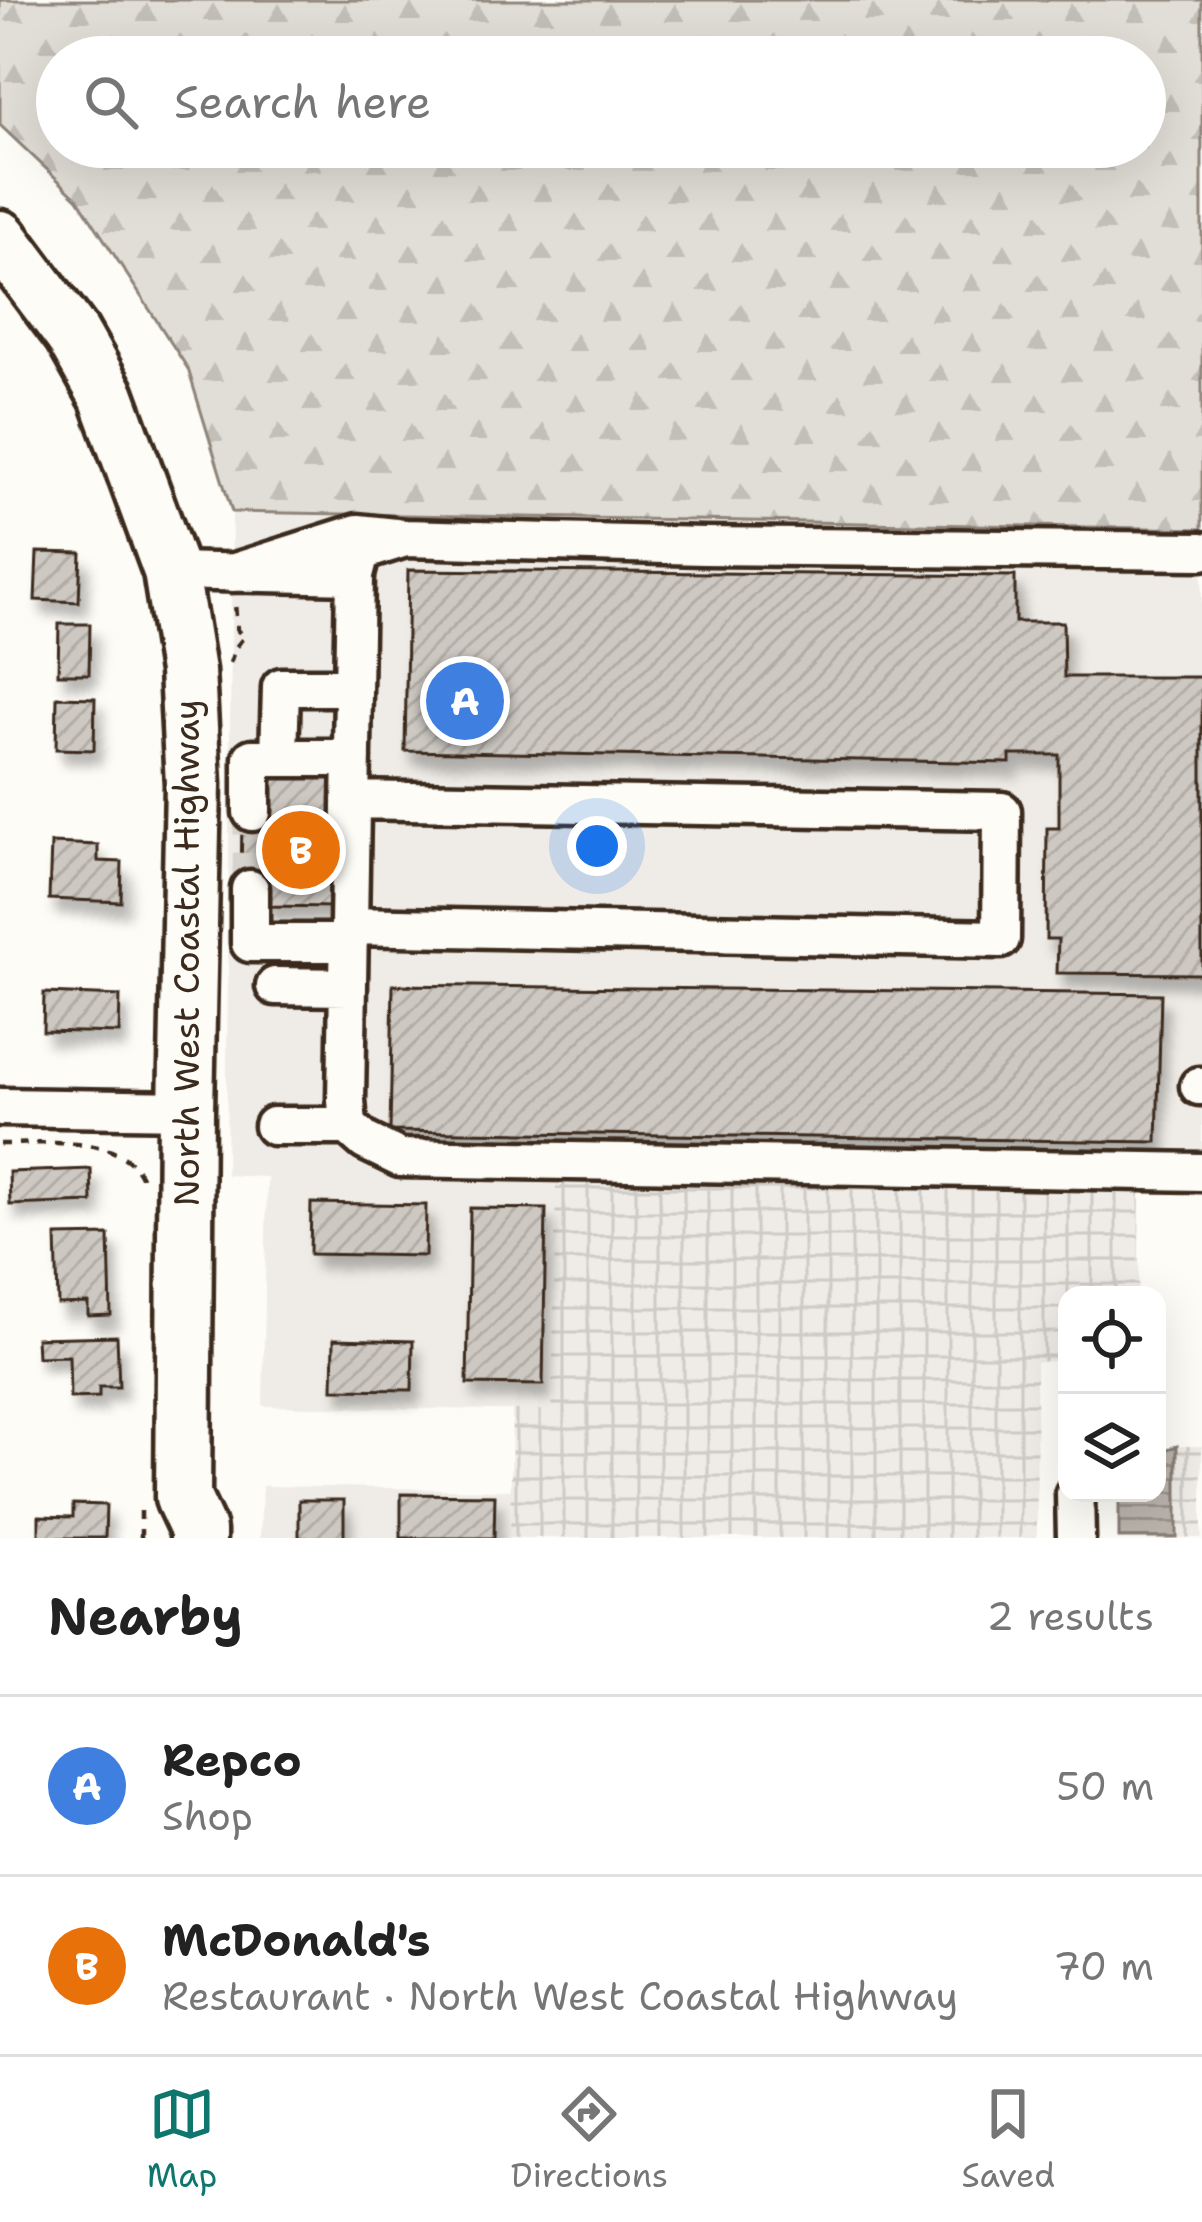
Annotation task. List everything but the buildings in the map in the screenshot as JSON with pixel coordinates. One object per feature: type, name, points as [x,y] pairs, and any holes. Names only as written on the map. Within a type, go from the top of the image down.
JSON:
[{"type":"highway","name":"North West Coastal Highway","points":[[0,238],[72,334],[107,396],[171,571],[187,671],[193,784],[172,1516]]},
{"type":"street","points":[[232,573],[358,533],[704,546],[1202,551]]},
{"type":"street","points":[[348,1126],[355,575],[361,552],[405,538]]},
{"type":"street","points":[[171,571],[355,575]]},
{"type":"street","points":[[279,758],[281,687],[353,687]]},
{"type":"street","points":[[252,812],[252,758],[352,758]]},
{"type":"street","points":[[250,889],[250,960],[349,954],[464,928],[1000,939],[1002,811],[351,800]]},
{"type":"street","points":[[275,986],[349,954]]},
{"type":"street","points":[[0,1107],[186,1110]]},
{"type":"street","points":[[273,1126],[348,1126],[365,1141],[400,1157],[1202,1172]]},
{"type":"street","points":[[1076,1502],[1076,1538]]},
{"type":"path","points":[[0,1144],[100,1146],[123,1154],[140,1171],[146,1192]]},
{"type":"path","points":[[140,1538],[172,1516]]},
{"type":"shaded area","points":[[232,512],[1202,529],[1202,1194],[557,1181],[552,1411],[263,1406],[267,1177],[226,1175]]},
{"type":"shaded area","points":[[556,1181],[1140,1192],[1138,1286],[1058,1286],[1058,1361],[1036,1362],[1037,1538],[510,1538],[512,1410],[552,1410]]},
{"type":"shaded area","points":[[1177,1446],[1202,1446],[1202,1538],[1177,1538]]},
{"type":"shaded area","points":[[1177,1446],[1177,1538],[1119,1538],[1119,1502],[1166,1502],[1166,1449]]},
{"type":"shaded area","points":[[262,1486],[511,1490],[510,1538],[260,1538]]},
{"type":"green space","points":[[0,0],[1202,0],[1202,529],[232,512],[188,369],[78,199],[45,168],[1166,168],[1166,36],[36,36],[36,159],[0,125]]},
{"type":"tunnel","points":[[250,889],[252,812]]},
{"type":"place","name":"Repco","points":[[465,701]]},
{"type":"place","name":"McDonald's","points":[[301,850]]}]
